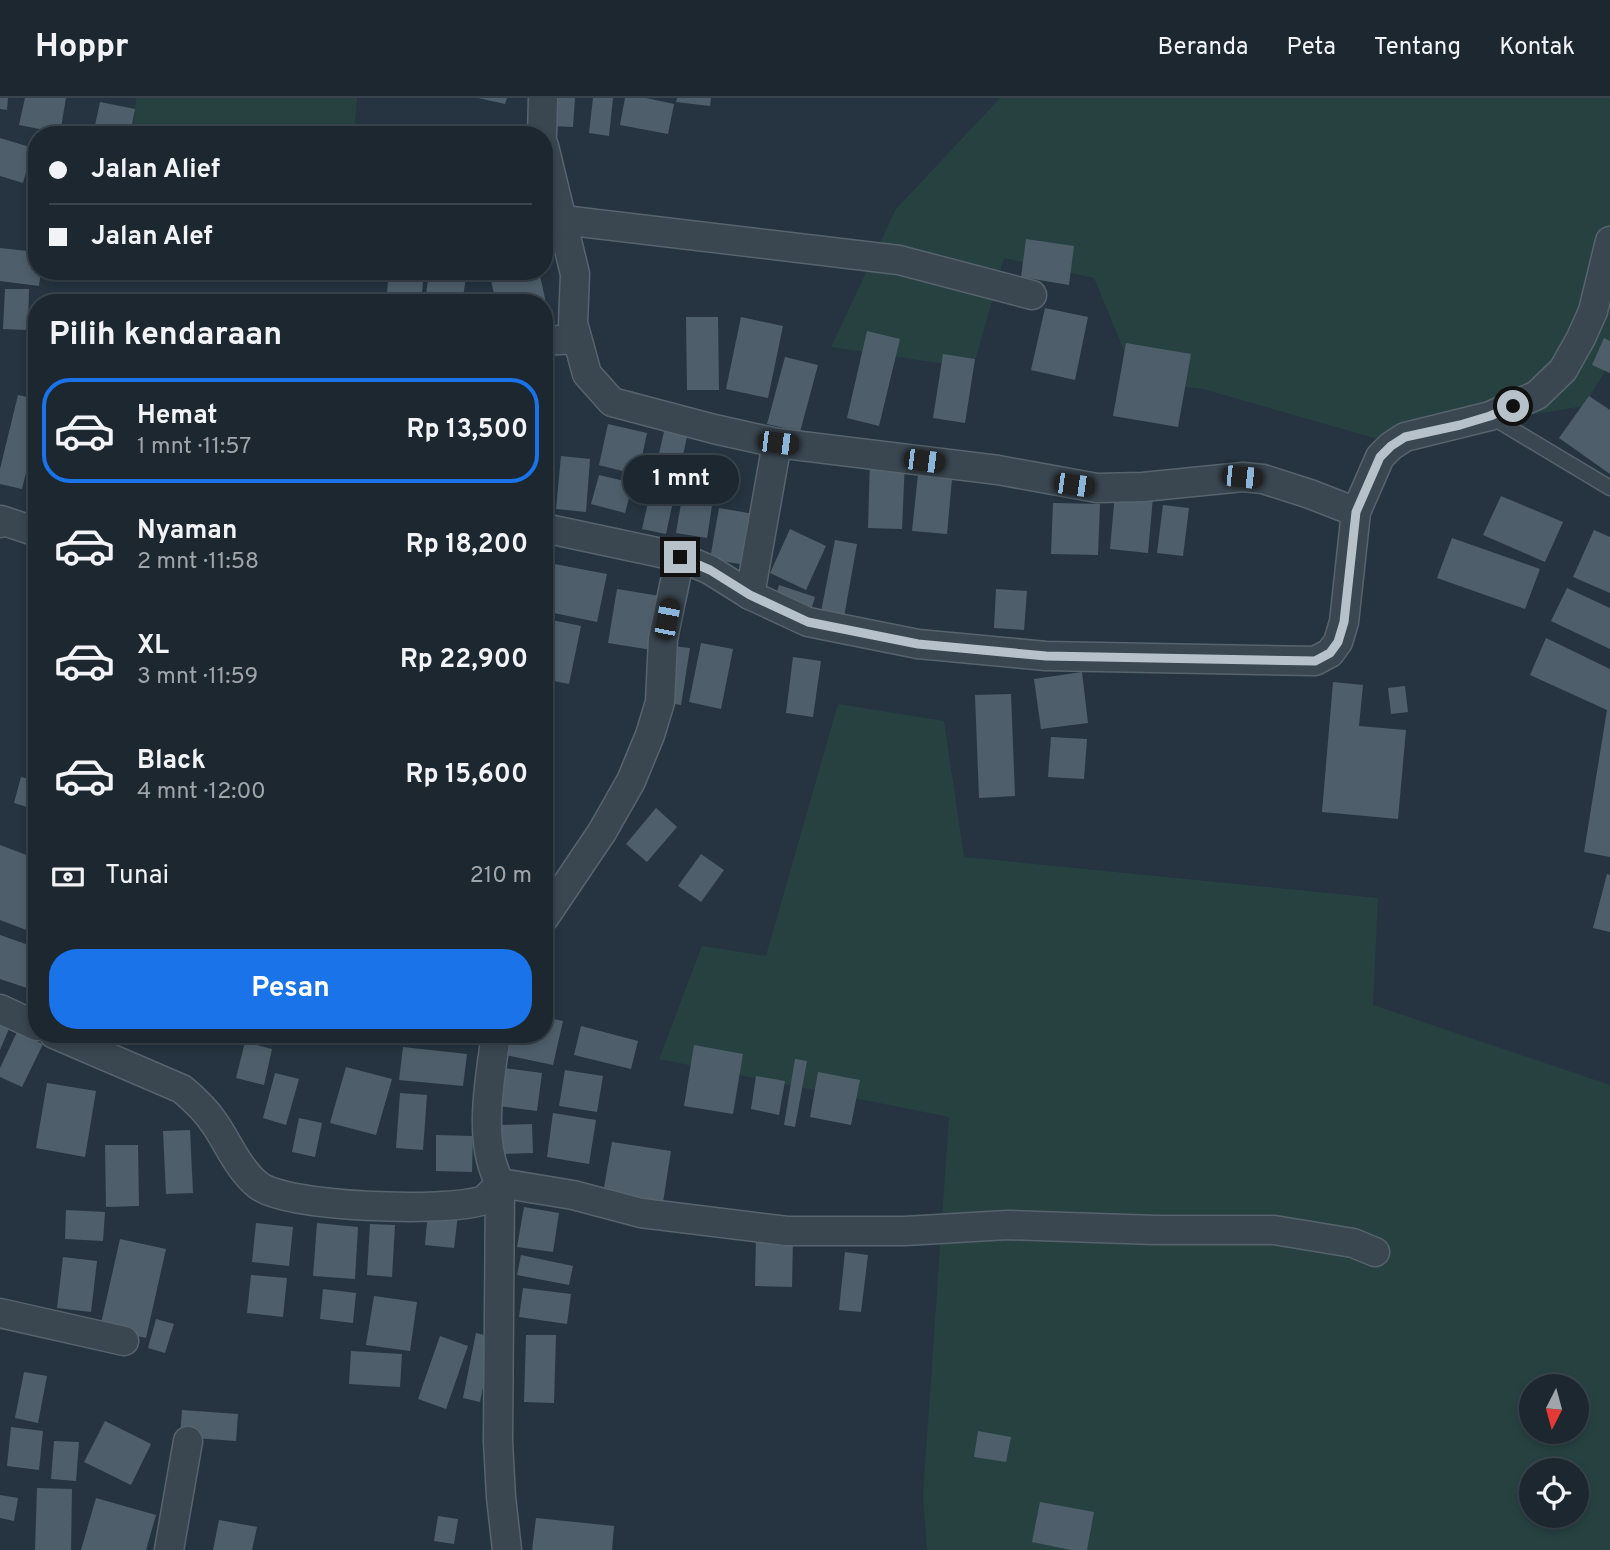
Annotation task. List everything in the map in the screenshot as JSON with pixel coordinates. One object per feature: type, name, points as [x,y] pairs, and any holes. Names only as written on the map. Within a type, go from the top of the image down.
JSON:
[{"type":"street","points":[[542,126],[543,98]]},
{"type":"street","points":[[553,181],[575,274],[573,323],[577,339],[587,374],[612,402],[778,443],[998,470],[1097,488],[1143,487],[1242,477],[1263,479],[1356,512]]},
{"type":"street","points":[[563,220],[899,260],[1032,295]]},
{"type":"street","points":[[553,530],[680,557],[710,570],[750,595],[808,622],[918,644],[1046,656],[1315,661],[1330,653],[1338,642],[1344,622],[1356,512],[1380,457],[1405,437],[1490,416],[1537,395],[1563,370],[1593,311],[1610,241]]},
{"type":"street","points":[[553,340],[577,339]]},
{"type":"street","points":[[750,595],[778,443]]},
{"type":"street","points":[[0,521],[28,529]]},
{"type":"street","points":[[553,905],[602,832],[631,781],[650,735],[660,702],[663,639],[680,557]]},
{"type":"street","points":[[0,1009],[28,1022]]},
{"type":"street","points":[[75,1043],[182,1089],[214,1122],[232,1152],[259,1185],[281,1195],[343,1205],[458,1204],[484,1200],[500,1183]]},
{"type":"street","points":[[495,1043],[487,1102],[491,1167],[500,1183],[498,1441],[500,1497],[507,1550]]},
{"type":"street","points":[[500,1183],[573,1195],[641,1213],[787,1231],[905,1231],[1007,1224],[1155,1230],[1274,1230],[1353,1243],[1376,1252]]},
{"type":"street","points":[[0,1313],[124,1341]]},
{"type":"street","points":[[169,1550],[188,1441]]},
{"type":"lane","points":[[1490,416],[1610,488]]},
{"type":"green space","points":[[136,98],[357,98],[355,126],[134,126]]},
{"type":"green space","points":[[1000,98],[1610,98],[1610,363],[1584,406],[1381,440],[1203,389],[1137,382],[1094,278],[1004,258],[973,368],[831,347],[896,209]]},
{"type":"green space","points":[[838,704],[944,721],[964,857],[1378,898],[1373,1005],[1610,1085],[1610,1550],[927,1550],[923,1496],[949,1117],[659,1059],[702,946],[766,956]]},
{"type":"building","points":[[0,98],[8,98],[7,110],[0,109]]},
{"type":"building","points":[[25,98],[66,98],[61,126],[19,125]]},
{"type":"building","points":[[478,98],[507,98],[505,104]]},
{"type":"building","points":[[554,98],[575,98],[573,127],[552,126]]},
{"type":"building","points":[[593,98],[613,98],[609,136],[589,133]]},
{"type":"building","points":[[625,98],[646,98],[674,104],[668,134],[620,125]]},
{"type":"building","points":[[677,98],[711,98],[710,106],[676,102]]},
{"type":"building","points":[[100,102],[135,109],[132,126],[95,126]]},
{"type":"building","points":[[0,138],[28,146],[28,166],[23,183],[0,176]]},
{"type":"building","points":[[1026,239],[1074,246],[1069,285],[1021,277]]},
{"type":"building","points":[[0,248],[28,251],[28,280],[40,280],[39,286],[0,281]]},
{"type":"building","points":[[388,280],[423,280],[422,294],[387,294]]},
{"type":"building","points":[[428,280],[466,280],[463,294],[426,294]]},
{"type":"building","points":[[491,280],[541,280],[544,294],[494,294]]},
{"type":"building","points":[[5,289],[29,289],[28,330],[3,329]]},
{"type":"building","points":[[1045,308],[1088,317],[1075,380],[1031,370]]},
{"type":"building","points":[[686,317],[718,317],[719,390],[687,390]]},
{"type":"building","points":[[741,317],[783,326],[768,398],[726,389]]},
{"type":"building","points":[[867,331],[900,339],[879,426],[847,418]]},
{"type":"building","points":[[1604,338],[1610,341],[1610,373],[1592,365]]},
{"type":"building","points":[[1126,343],[1191,354],[1178,427],[1113,416]]},
{"type":"building","points":[[943,354],[975,359],[965,423],[933,418]]},
{"type":"building","points":[[785,357],[818,365],[800,432],[767,424]]},
{"type":"building","points":[[18,395],[28,397],[28,465],[22,489],[0,484],[0,469]]},
{"type":"building","points":[[1589,396],[1610,410],[1610,474],[1559,438]]},
{"type":"building","points":[[608,424],[647,433],[638,475],[599,465]]},
{"type":"building","points":[[665,427],[688,432],[666,534],[642,529]]},
{"type":"building","points":[[561,456],[590,459],[586,512],[556,509]]},
{"type":"building","points":[[870,460],[905,461],[902,529],[868,528]]},
{"type":"building","points":[[688,462],[718,467],[707,538],[676,533]]},
{"type":"building","points":[[919,465],[953,468],[947,534],[912,531]]},
{"type":"building","points":[[599,475],[633,483],[625,513],[591,504]]},
{"type":"building","points":[[1115,494],[1153,497],[1148,553],[1110,549]]},
{"type":"building","points":[[1501,496],[1563,522],[1545,562],[1483,535]]},
{"type":"building","points":[[1053,503],[1100,504],[1098,555],[1051,554]]},
{"type":"building","points":[[1163,505],[1189,508],[1183,556],[1157,553]]},
{"type":"building","points":[[719,508],[760,515],[751,566],[710,559]]},
{"type":"building","points":[[790,529],[826,546],[806,590],[770,573]]},
{"type":"building","points":[[1594,530],[1610,537],[1610,593],[1573,577]]},
{"type":"building","points":[[1452,538],[1540,569],[1525,609],[1437,578]]},
{"type":"building","points":[[835,540],[857,544],[844,617],[821,612]]},
{"type":"building","points":[[553,564],[607,574],[597,622],[553,613]]},
{"type":"building","points":[[779,585],[815,597],[810,614],[774,602]]},
{"type":"building","points":[[1567,588],[1610,608],[1610,649],[1551,621]]},
{"type":"building","points":[[617,589],[660,596],[652,650],[608,643]]},
{"type":"building","points":[[996,589],[1027,591],[1024,630],[994,628]]},
{"type":"building","points":[[553,620],[581,626],[569,684],[553,681]]},
{"type":"building","points":[[1546,638],[1610,669],[1610,857],[1584,852],[1607,710],[1530,675]]},
{"type":"building","points":[[701,643],[733,649],[721,709],[689,702]]},
{"type":"building","points":[[673,646],[690,648],[681,705],[664,702]]},
{"type":"building","points":[[793,657],[821,661],[813,717],[786,713]]},
{"type":"building","points":[[1082,672],[1088,723],[1041,729],[1034,679]]},
{"type":"building","points":[[1333,682],[1363,685],[1359,726],[1406,730],[1398,819],[1322,812]]},
{"type":"building","points":[[1405,686],[1408,712],[1391,714],[1388,688]]},
{"type":"building","points":[[1011,694],[1015,796],[979,798],[975,695]]},
{"type":"building","points":[[1051,737],[1087,739],[1084,779],[1048,777]]},
{"type":"building","points":[[21,777],[28,779],[28,807],[14,803]]},
{"type":"building","points":[[656,808],[677,827],[647,862],[626,844]]},
{"type":"building","points":[[0,845],[28,856],[28,931],[0,920]]},
{"type":"building","points":[[701,854],[724,870],[701,902],[678,886]]},
{"type":"building","points":[[1607,874],[1610,875],[1610,932],[1593,928]]},
{"type":"building","points":[[0,935],[28,945],[27,988],[0,979]]},
{"type":"building","points":[[0,1011],[14,1017],[0,1050]]},
{"type":"building","points":[[553,1019],[563,1021],[553,1065],[506,1055],[509,1043],[553,1043]]},
{"type":"building","points":[[581,1026],[638,1041],[631,1069],[574,1055]]},
{"type":"building","points":[[17,1032],[28,1037],[28,1043],[43,1044],[22,1087],[0,1077],[0,1068]]},
{"type":"building","points":[[245,1043],[272,1049],[264,1085],[236,1078]]},
{"type":"building","points":[[694,1045],[743,1054],[733,1114],[684,1106]]},
{"type":"building","points":[[403,1047],[467,1054],[463,1086],[399,1080]]},
{"type":"building","points":[[795,1059],[807,1061],[795,1127],[784,1125]]},
{"type":"building","points":[[346,1067],[392,1079],[376,1135],[330,1123]]},
{"type":"building","points":[[504,1068],[542,1073],[537,1111],[499,1106]]},
{"type":"building","points":[[565,1070],[603,1076],[597,1112],[559,1106]]},
{"type":"building","points":[[818,1072],[860,1080],[851,1125],[810,1117]]},
{"type":"building","points":[[275,1073],[299,1079],[286,1125],[263,1118]]},
{"type":"building","points":[[756,1076],[785,1081],[779,1115],[751,1109]]},
{"type":"building","points":[[47,1083],[96,1091],[85,1157],[36,1148]]},
{"type":"building","points":[[400,1093],[427,1095],[423,1150],[396,1148]]},
{"type":"building","points":[[553,1113],[596,1120],[589,1164],[547,1157]]},
{"type":"building","points":[[299,1118],[322,1123],[315,1157],[292,1152]]},
{"type":"building","points":[[532,1124],[533,1153],[498,1154],[497,1125]]},
{"type":"building","points":[[190,1130],[193,1193],[166,1194],[163,1131]]},
{"type":"building","points":[[436,1135],[473,1136],[472,1172],[436,1171]]},
{"type":"building","points":[[612,1142],[671,1151],[663,1202],[603,1193]]},
{"type":"building","points":[[105,1145],[138,1145],[139,1206],[106,1207]]},
{"type":"building","points":[[524,1207],[559,1213],[553,1252],[517,1247]]},
{"type":"building","points":[[66,1210],[105,1212],[103,1241],[65,1239]]},
{"type":"building","points":[[428,1211],[458,1214],[454,1248],[425,1245]]},
{"type":"building","points":[[256,1223],[293,1227],[289,1266],[252,1262]]},
{"type":"building","points":[[317,1223],[358,1227],[355,1279],[313,1276]]},
{"type":"building","points":[[370,1224],[395,1225],[392,1277],[367,1275]]},
{"type":"building","points":[[756,1235],[793,1237],[792,1287],[755,1286]]},
{"type":"building","points":[[120,1239],[166,1249],[146,1338],[100,1328]]},
{"type":"building","points":[[845,1252],[868,1255],[861,1312],[839,1310]]},
{"type":"building","points":[[521,1255],[573,1266],[569,1285],[517,1275]]},
{"type":"building","points":[[63,1257],[97,1261],[91,1312],[57,1308]]},
{"type":"building","points":[[251,1275],[287,1278],[283,1317],[247,1313]]},
{"type":"building","points":[[523,1288],[571,1294],[567,1324],[519,1317]]},
{"type":"building","points":[[323,1289],[356,1293],[353,1323],[320,1319]]},
{"type":"building","points":[[374,1296],[417,1302],[410,1351],[366,1345]]},
{"type":"building","points":[[156,1319],[174,1324],[165,1353],[148,1348]]},
{"type":"building","points":[[476,1333],[493,1337],[480,1402],[463,1398]]},
{"type":"building","points":[[526,1335],[556,1335],[554,1403],[524,1402]]},
{"type":"building","points":[[440,1336],[468,1346],[446,1409],[418,1399]]},
{"type":"building","points":[[351,1351],[402,1354],[400,1387],[349,1384]]},
{"type":"building","points":[[24,1372],[47,1376],[38,1423],[15,1418]]},
{"type":"building","points":[[182,1410],[238,1414],[236,1441],[180,1437]]},
{"type":"building","points":[[105,1421],[151,1444],[131,1485],[84,1462]]},
{"type":"building","points":[[11,1427],[43,1431],[39,1470],[7,1466]]},
{"type":"building","points":[[978,1431],[1011,1437],[1006,1462],[974,1457]]},
{"type":"building","points":[[54,1441],[79,1442],[76,1481],[51,1479]]},
{"type":"building","points":[[37,1488],[72,1489],[71,1550],[35,1550]]},
{"type":"building","points":[[0,1495],[18,1498],[14,1521],[0,1518]]},
{"type":"building","points":[[96,1498],[156,1515],[146,1550],[81,1550]]},
{"type":"building","points":[[1040,1502],[1094,1512],[1087,1550],[1071,1550],[1032,1542]]},
{"type":"building","points":[[438,1516],[458,1519],[454,1544],[434,1541]]},
{"type":"building","points":[[536,1518],[614,1526],[612,1550],[532,1550]]},
{"type":"building","points":[[219,1520],[257,1527],[252,1550],[213,1550]]},
{"type":"route","points":[[680,557],[710,570],[750,595],[808,622],[918,644],[1046,656],[1315,661],[1330,653],[1338,642],[1344,622],[1356,512],[1380,457],[1405,437],[1460,425],[1513,406]]}]
